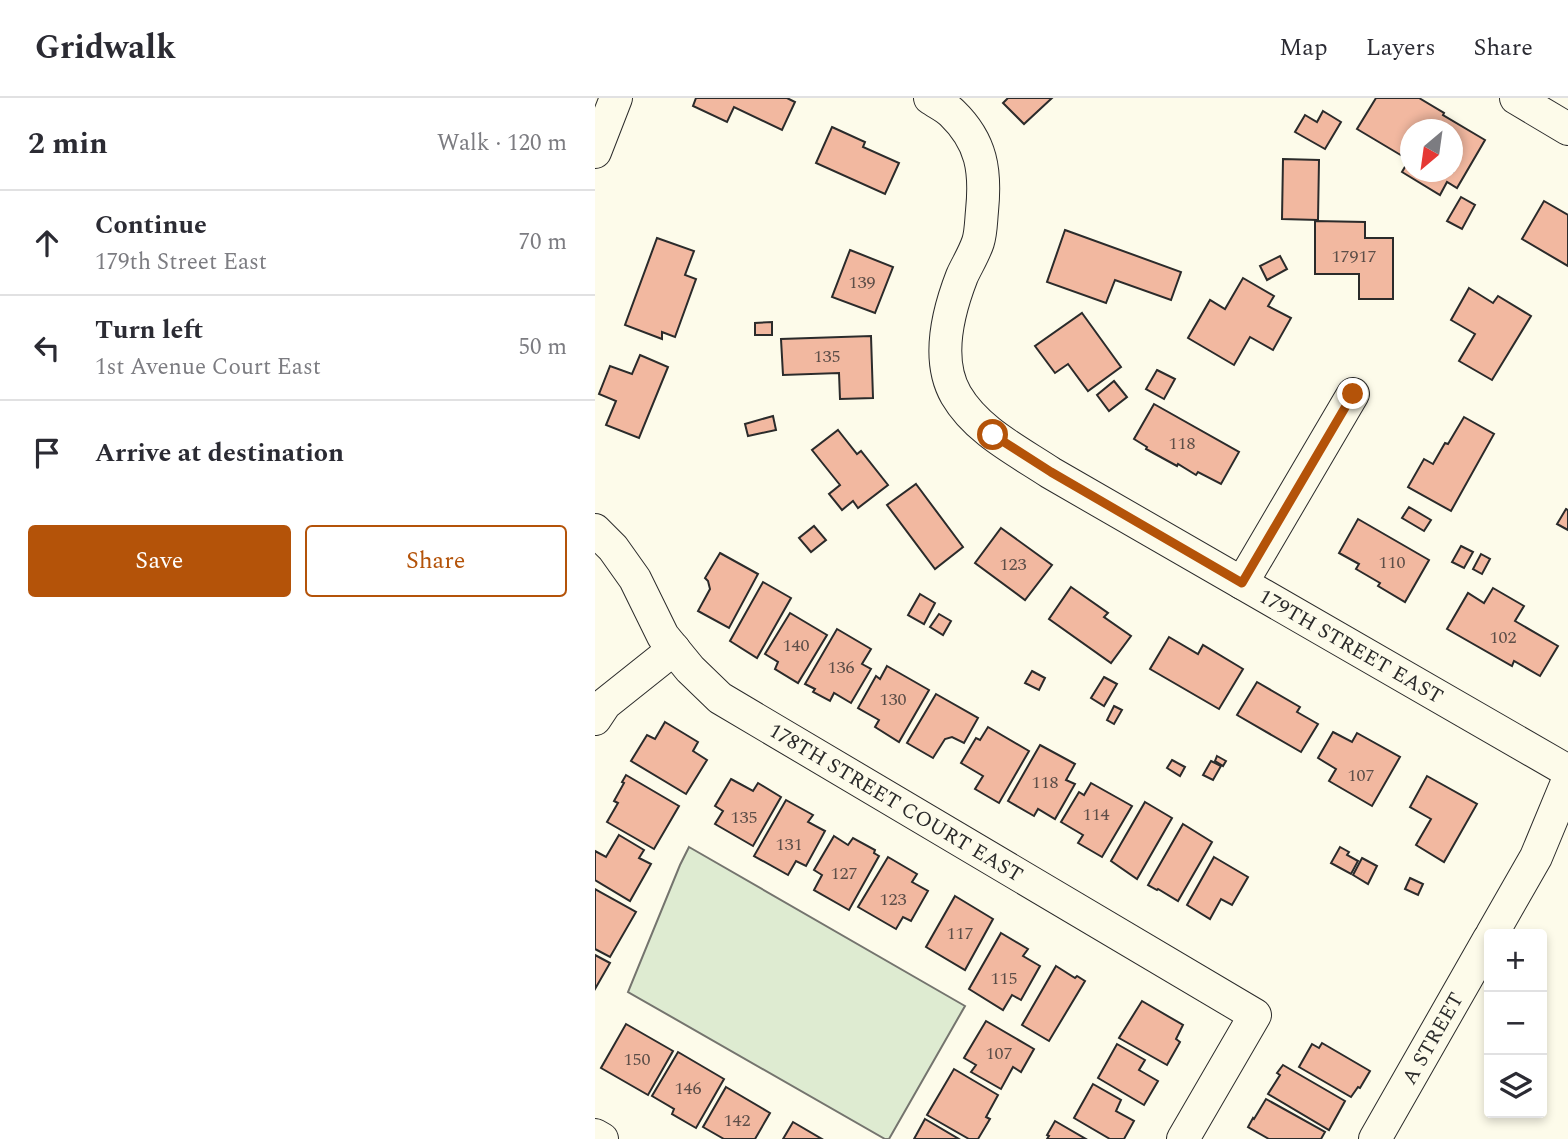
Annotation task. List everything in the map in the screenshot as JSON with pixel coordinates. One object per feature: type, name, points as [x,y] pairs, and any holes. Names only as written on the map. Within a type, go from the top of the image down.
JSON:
[{"type":"street","points":[[595,152],[616,98]]},
{"type":"street","name":"179TH STREET EAST","points":[[930,98],[951,112],[969,134],[979,153],[984,175],[979,241],[962,277],[951,312],[946,346],[946,370],[954,392],[981,425],[1051,472],[1568,772]]},
{"type":"street","points":[[1516,98],[1568,129]]},
{"type":"street","points":[[1242,583],[1353,394]]},
{"type":"street","name":"178TH STREET COURT EAST","points":[[595,530],[613,548],[635,579],[663,636],[689,669],[720,698],[1255,1015],[1183,1139]]},
{"type":"street","points":[[595,719],[605,704],[674,649]]},
{"type":"street","points":[[1495,929],[1536,857],[1568,780]]},
{"type":"street","name":"A STREET","points":[[1375,1139],[1484,948]]},
{"type":"street","points":[[595,1135],[602,1139]]},
{"type":"green space","points":[[689,847],[965,1006],[889,1139],[628,992]]},
{"type":"building","points":[[696,98],[787,98],[795,102],[782,130],[734,107],[727,122],[693,106]]},
{"type":"building","points":[[1008,98],[1052,98],[1024,124],[1003,103]]},
{"type":"building","points":[[1376,98],[1419,98],[1450,119],[1400,119],[1400,155],[1357,129]]},
{"type":"building","points":[[1323,111],[1341,122],[1325,149],[1295,132],[1305,115],[1317,122]]},
{"type":"building","points":[[832,127],[865,142],[863,147],[899,163],[885,194],[816,163]]},
{"type":"building","points":[[1463,127],[1485,140],[1463,178]]},
{"type":"building","points":[[1283,159],[1319,160],[1318,220],[1282,219]]},
{"type":"building","points":[[1419,182],[1447,182],[1440,195]]},
{"type":"building","points":[[1447,182],[1460,182],[1457,188]]},
{"type":"building","points":[[1461,197],[1475,205],[1462,229],[1447,221]]},
{"type":"building","points":[[1544,201],[1568,215],[1568,266],[1522,239]]},
{"type":"building","points":[[1315,221],[1365,222],[1365,238],[1393,238],[1393,299],[1359,299],[1359,274],[1315,274]]},
{"type":"building","points":[[1065,230],[1181,272],[1171,300],[1115,280],[1106,303],[1047,282]]},
{"type":"building","points":[[657,238],[694,251],[685,275],[696,279],[675,337],[662,332],[662,339],[625,325]]},
{"type":"building","points":[[850,250],[893,267],[875,313],[832,297]]},
{"type":"building","points":[[1280,256],[1287,269],[1267,280],[1260,266]]},
{"type":"building","points":[[1243,278],[1274,296],[1268,306],[1291,318],[1273,350],[1250,337],[1234,365],[1188,338],[1210,300],[1225,309]]},
{"type":"building","points":[[1469,288],[1493,303],[1498,296],[1531,316],[1492,380],[1459,361],[1475,334],[1451,320]]},
{"type":"building","points":[[1082,313],[1121,367],[1088,391],[1068,364],[1055,373],[1035,346]]},
{"type":"building","points":[[772,322],[772,335],[755,335],[755,323]]},
{"type":"building","points":[[871,336],[873,398],[840,399],[839,373],[783,375],[781,339]]},
{"type":"building","points":[[640,355],[668,367],[639,438],[606,425],[616,401],[599,394],[610,366],[632,374]]},
{"type":"building","points":[[1157,370],[1175,379],[1164,399],[1146,389]]},
{"type":"building","points":[[1114,381],[1127,397],[1109,411],[1097,395]]},
{"type":"building","points":[[1154,404],[1239,452],[1221,484],[1198,472],[1196,475],[1178,464],[1177,466],[1134,439]]},
{"type":"building","points":[[773,416],[776,430],[748,436],[745,424]]},
{"type":"building","points":[[1464,417],[1494,434],[1451,511],[1408,487],[1424,459],[1433,464]]},
{"type":"building","points":[[838,430],[857,454],[861,451],[888,485],[858,508],[853,501],[842,510],[829,494],[840,485],[812,450]]},
{"type":"building","points":[[916,484],[963,547],[935,569],[887,505]]},
{"type":"building","points":[[1409,507],[1431,520],[1424,531],[1402,518]]},
{"type":"building","points":[[1566,509],[1568,510],[1568,530],[1557,524]]},
{"type":"building","points":[[1358,519],[1429,560],[1405,602],[1378,586],[1380,583],[1356,569],[1359,564],[1339,553]]},
{"type":"building","points":[[814,526],[826,540],[811,552],[799,538]]},
{"type":"building","points":[[1001,528],[1052,565],[1025,600],[975,563]]},
{"type":"building","points":[[1461,546],[1473,552],[1464,568],[1452,562]]},
{"type":"building","points":[[720,553],[758,574],[729,628],[698,611],[710,589],[705,578]]},
{"type":"building","points":[[1481,554],[1490,559],[1482,574],[1473,569]]},
{"type":"building","points":[[763,582],[791,598],[757,658],[730,641]]},
{"type":"building","points":[[1071,587],[1108,613],[1104,617],[1131,636],[1111,663],[1049,619]]},
{"type":"building","points":[[1493,588],[1524,606],[1515,621],[1558,646],[1540,676],[1514,661],[1512,666],[1447,629],[1468,593],[1484,603]]},
{"type":"building","points":[[920,594],[935,603],[924,624],[908,615]]},
{"type":"building","points":[[790,613],[827,635],[798,683],[775,669],[778,662],[765,654]]},
{"type":"building","points":[[939,614],[951,621],[943,635],[930,627]]},
{"type":"building","points":[[837,629],[871,649],[862,664],[871,669],[851,703],[834,693],[830,701],[813,692],[815,689],[805,684]]},
{"type":"building","points":[[1169,637],[1198,654],[1203,645],[1243,669],[1219,709],[1150,669]]},
{"type":"building","points":[[887,666],[929,690],[899,742],[875,727],[879,720],[858,708],[876,676],[880,679]]},
{"type":"building","points":[[1032,671],[1045,678],[1039,690],[1025,683]]},
{"type":"building","points":[[1104,677],[1117,684],[1104,706],[1091,698]]},
{"type":"building","points":[[1257,682],[1300,707],[1297,712],[1318,724],[1301,752],[1237,715]]},
{"type":"building","points":[[936,694],[978,718],[964,743],[952,737],[945,739],[933,758],[907,743]]},
{"type":"building","points":[[1114,706],[1122,710],[1114,724],[1107,720]]},
{"type":"building","points":[[665,722],[698,742],[693,751],[707,760],[686,794],[631,761],[647,735],[655,739]]},
{"type":"building","points":[[988,727],[1029,751],[999,803],[975,789],[983,776],[961,763],[976,738],[980,740]]},
{"type":"building","points":[[1333,732],[1352,742],[1357,733],[1400,757],[1372,806],[1329,781],[1336,769],[1318,758]]},
{"type":"building","points":[[1040,745],[1075,764],[1066,780],[1075,784],[1055,819],[1038,809],[1034,816],[1008,801]]},
{"type":"building","points":[[1217,756],[1226,761],[1223,766],[1215,761]]},
{"type":"building","points":[[1172,760],[1185,767],[1180,776],[1167,768]]},
{"type":"building","points":[[1211,761],[1221,766],[1213,780],[1203,775]]},
{"type":"building","points":[[626,775],[679,806],[654,849],[607,822],[618,803],[614,801]]},
{"type":"building","points":[[1427,776],[1477,804],[1444,862],[1416,845],[1431,819],[1410,807]]},
{"type":"building","points":[[731,779],[753,791],[758,783],[781,797],[753,846],[715,824],[723,811],[715,806]]},
{"type":"building","points":[[1091,783],[1132,806],[1102,857],[1078,843],[1083,835],[1061,822],[1079,792],[1084,795]]},
{"type":"building","points":[[786,800],[813,815],[808,822],[825,831],[806,866],[796,861],[788,875],[754,856]]},
{"type":"building","points":[[1145,802],[1172,818],[1137,879],[1111,861]]},
{"type":"building","points":[[1183,824],[1212,842],[1178,901],[1148,885]]},
{"type":"building","points":[[619,835],[644,850],[639,858],[651,864],[630,901],[595,880],[595,851],[606,857]]},
{"type":"building","points":[[834,836],[848,845],[853,838],[875,850],[874,853],[879,856],[849,910],[814,890],[822,875],[814,870]]},
{"type":"building","points":[[1340,847],[1358,861],[1351,874],[1331,863]]},
{"type":"building","points":[[888,857],[917,874],[912,882],[928,891],[911,921],[903,917],[896,929],[858,907]]},
{"type":"building","points":[[1214,857],[1248,877],[1232,905],[1221,899],[1210,919],[1187,905]]},
{"type":"building","points":[[1362,858],[1377,866],[1368,884],[1353,875]]},
{"type":"building","points":[[1410,878],[1423,884],[1418,895],[1405,889]]},
{"type":"building","points":[[595,889],[636,912],[610,957],[595,949]]},
{"type":"building","points":[[955,896],[993,919],[965,970],[926,947]]},
{"type":"building","points":[[1001,933],[1028,949],[1023,956],[1040,966],[1021,1000],[1012,995],[1003,1010],[969,989]]},
{"type":"building","points":[[595,955],[610,963],[595,989]]},
{"type":"building","points":[[1056,966],[1085,981],[1049,1041],[1022,1025]]},
{"type":"building","points":[[1142,1001],[1183,1025],[1176,1039],[1180,1042],[1167,1065],[1119,1038]]},
{"type":"building","points":[[986,1021],[1034,1049],[1021,1072],[1013,1067],[1001,1089],[971,1072],[976,1065],[964,1058]]},
{"type":"building","points":[[626,1024],[673,1051],[648,1095],[601,1068]]},
{"type":"building","points":[[1322,1043],[1370,1071],[1351,1097],[1299,1067],[1312,1044],[1319,1048]]},
{"type":"building","points":[[1117,1044],[1145,1060],[1139,1070],[1158,1081],[1144,1105],[1098,1078]]},
{"type":"building","points":[[678,1052],[724,1079],[696,1128],[672,1114],[674,1109],[652,1096]]},
{"type":"building","points":[[1283,1065],[1345,1101],[1329,1130],[1268,1094]]},
{"type":"building","points":[[954,1069],[998,1095],[986,1117],[990,1119],[978,1139],[969,1139],[927,1115]]},
{"type":"building","points":[[1093,1084],[1121,1100],[1116,1111],[1134,1121],[1124,1139],[1110,1139],[1074,1118]]},
{"type":"building","points":[[726,1087],[770,1113],[755,1139],[724,1139],[703,1127]]},
{"type":"building","points":[[1266,1099],[1325,1132],[1321,1139],[1269,1139],[1248,1127]]},
{"type":"building","points":[[925,1119],[959,1139],[914,1139]]},
{"type":"building","points":[[1055,1121],[1086,1139],[1047,1139]]},
{"type":"building","points":[[793,1122],[822,1139],[783,1139]]},
{"type":"route","points":[[993,435],[1051,472],[1242,583],[1353,394]]}]
